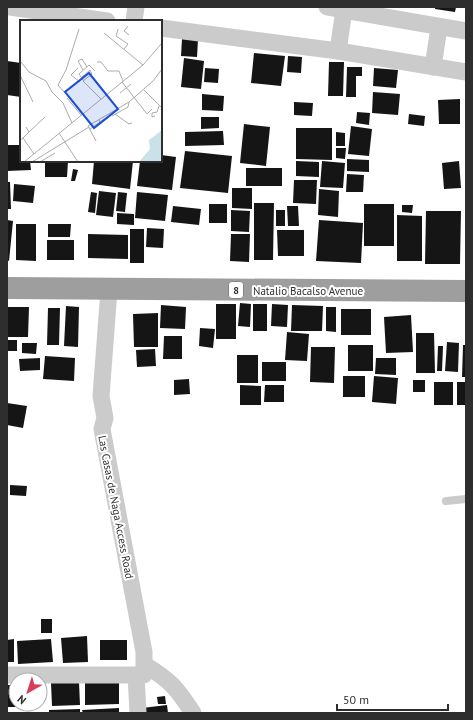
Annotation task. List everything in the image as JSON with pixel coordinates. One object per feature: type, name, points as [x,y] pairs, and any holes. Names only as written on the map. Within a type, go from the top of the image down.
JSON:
[{"type":"highway","name":"Natalio Bacalso Avenue","points":[[7,288],[108,290],[466,291]]},
{"type":"street","points":[[10,7],[47,10],[102,20]]},
{"type":"street","points":[[134,20],[136,7]]},
{"type":"street","points":[[327,7],[466,31]]},
{"type":"street","points":[[338,51],[344,10]]},
{"type":"street","points":[[433,66],[439,27]]},
{"type":"street","points":[[162,28],[338,51],[466,72]]},
{"type":"street","name":"Las Casas de Naga Access Road","points":[[108,290],[101,396],[105,418],[102,429],[142,672],[138,713]]},
{"type":"street","points":[[7,675],[142,672],[169,680],[178,689],[193,713]]},
{"type":"lane","points":[[446,501],[466,499]]},
{"type":"building","points":[[435,7],[456,7],[455,12],[435,9]]},
{"type":"building","points":[[182,39],[198,40],[197,57],[181,56]]},
{"type":"building","points":[[254,53],[285,56],[281,86],[251,83]]},
{"type":"building","points":[[288,56],[302,57],[301,73],[287,72]]},
{"type":"building","points":[[184,58],[204,61],[201,89],[181,87]]},
{"type":"building","points":[[7,61],[20,63],[20,97],[7,95]]},
{"type":"building","points":[[329,62],[344,62],[343,96],[328,96]]},
{"type":"building","points":[[347,67],[362,67],[362,76],[356,76],[356,97],[346,97]]},
{"type":"building","points":[[205,68],[219,69],[218,83],[204,82]]},
{"type":"building","points":[[374,68],[398,70],[396,88],[373,86]]},
{"type":"building","points":[[373,92],[400,94],[398,115],[372,113]]},
{"type":"building","points":[[202,94],[224,96],[223,111],[202,110]]},
{"type":"building","points":[[460,99],[460,124],[439,124],[438,100]]},
{"type":"building","points":[[294,102],[313,103],[312,116],[294,115]]},
{"type":"building","points":[[357,112],[370,113],[369,125],[356,123]]},
{"type":"building","points":[[409,114],[425,116],[424,126],[408,124]]},
{"type":"building","points":[[201,117],[219,117],[219,128],[201,129]]},
{"type":"building","points":[[244,124],[270,127],[266,166],[240,163]]},
{"type":"building","points":[[351,126],[372,129],[369,156],[348,154]]},
{"type":"building","points":[[296,128],[332,128],[332,160],[296,159]]},
{"type":"building","points":[[223,131],[224,145],[185,146],[185,132]]},
{"type":"building","points":[[336,132],[345,133],[345,146],[336,146]]},
{"type":"building","points":[[7,145],[20,145],[20,162],[30,162],[31,170],[7,171]]},
{"type":"building","points":[[336,148],[346,148],[345,159],[336,158]]},
{"type":"building","points":[[185,151],[232,156],[228,193],[180,188]]},
{"type":"building","points":[[162,155],[176,157],[172,190],[137,186],[140,162],[162,162]]},
{"type":"building","points":[[347,159],[369,160],[369,172],[347,171]]},
{"type":"building","points":[[296,161],[319,162],[319,177],[296,176]]},
{"type":"building","points":[[322,161],[345,163],[343,188],[320,187]]},
{"type":"building","points":[[459,161],[461,188],[444,189],[442,163]]},
{"type":"building","points":[[45,162],[68,162],[67,177],[45,177]]},
{"type":"building","points":[[94,162],[133,162],[130,189],[92,184]]},
{"type":"building","points":[[246,168],[282,168],[282,186],[246,186]]},
{"type":"building","points":[[73,169],[78,170],[75,181],[71,181]]},
{"type":"building","points":[[347,174],[364,175],[363,192],[346,192]]},
{"type":"building","points":[[294,180],[317,180],[316,204],[293,203]]},
{"type":"building","points":[[7,182],[10,182],[11,209],[7,209]]},
{"type":"building","points":[[14,184],[35,186],[33,203],[13,201]]},
{"type":"building","points":[[232,188],[252,188],[252,209],[232,208]]},
{"type":"building","points":[[319,189],[339,191],[338,217],[318,215]]},
{"type":"building","points":[[99,191],[116,193],[113,217],[96,215]]},
{"type":"building","points":[[91,192],[97,193],[95,213],[88,212]]},
{"type":"building","points":[[118,192],[127,193],[125,212],[116,211]]},
{"type":"building","points":[[137,192],[168,195],[165,221],[135,218]]},
{"type":"building","points":[[254,203],[274,203],[273,260],[254,260]]},
{"type":"building","points":[[209,204],[227,204],[227,223],[209,223]]},
{"type":"building","points":[[364,204],[394,204],[394,246],[364,246]]},
{"type":"building","points":[[402,205],[413,205],[412,213],[402,212]]},
{"type":"building","points":[[173,206],[201,209],[199,225],[171,222]]},
{"type":"building","points":[[287,206],[298,206],[299,226],[288,226]]},
{"type":"building","points":[[231,210],[250,211],[249,232],[231,231]]},
{"type":"building","points":[[276,210],[285,210],[285,226],[276,226]]},
{"type":"building","points":[[426,211],[461,211],[460,264],[425,264]]},
{"type":"building","points":[[117,213],[134,214],[134,225],[117,224]]},
{"type":"building","points":[[397,215],[422,216],[422,261],[397,261]]},
{"type":"building","points":[[7,220],[13,221],[9,261],[7,260]]},
{"type":"building","points":[[319,220],[363,223],[361,263],[316,261]]},
{"type":"building","points":[[16,224],[36,224],[36,261],[16,260]]},
{"type":"building","points":[[48,224],[71,224],[70,237],[48,237]]},
{"type":"building","points":[[147,228],[164,229],[163,248],[146,247]]},
{"type":"building","points":[[130,229],[144,229],[144,263],[130,263]]},
{"type":"building","points":[[277,230],[304,230],[304,256],[278,256]]},
{"type":"building","points":[[88,234],[128,235],[128,259],[88,258]]},
{"type":"building","points":[[231,234],[250,234],[249,262],[230,261]]},
{"type":"building","points":[[47,240],[74,240],[74,260],[47,260]]},
{"type":"building","points":[[240,303],[251,304],[250,327],[238,326]]},
{"type":"building","points":[[216,304],[236,304],[236,339],[216,339]]},
{"type":"building","points":[[253,304],[267,304],[267,331],[253,331]]},
{"type":"building","points":[[272,304],[288,305],[287,327],[271,326]]},
{"type":"building","points":[[161,305],[186,307],[185,329],[160,328]]},
{"type":"building","points":[[292,305],[323,306],[322,331],[291,331]]},
{"type":"building","points":[[66,306],[79,307],[78,347],[64,346]]},
{"type":"building","points":[[7,307],[29,307],[28,337],[7,337]]},
{"type":"building","points":[[326,307],[336,307],[336,332],[326,331]]},
{"type":"building","points":[[48,308],[60,308],[59,345],[47,345]]},
{"type":"building","points":[[341,309],[371,309],[371,335],[341,335]]},
{"type":"building","points":[[158,313],[158,347],[134,347],[133,314]]},
{"type":"building","points":[[411,315],[413,352],[386,353],[384,317]]},
{"type":"building","points":[[200,328],[215,329],[213,348],[199,346]]},
{"type":"building","points":[[287,332],[309,334],[307,361],[285,360]]},
{"type":"building","points":[[416,333],[434,333],[435,373],[416,373]]},
{"type":"building","points":[[164,336],[182,336],[182,359],[163,359]]},
{"type":"building","points":[[7,340],[17,340],[17,351],[7,351]]},
{"type":"building","points":[[447,342],[459,343],[458,372],[445,371]]},
{"type":"building","points":[[22,343],[37,343],[36,354],[22,353]]},
{"type":"building","points":[[348,345],[373,345],[373,371],[348,371]]},
{"type":"building","points":[[463,345],[466,345],[466,377],[462,377]]},
{"type":"building","points":[[438,346],[443,346],[442,371],[437,371]]},
{"type":"building","points":[[311,347],[335,347],[334,383],[310,382]]},
{"type":"building","points":[[155,349],[156,366],[137,367],[136,350]]},
{"type":"building","points":[[237,355],[258,355],[258,383],[237,383]]},
{"type":"building","points":[[45,356],[75,358],[74,381],[43,379]]},
{"type":"building","points":[[40,358],[40,370],[20,371],[19,359]]},
{"type":"building","points":[[376,358],[396,358],[396,375],[375,374]]},
{"type":"building","points":[[262,362],[286,362],[286,381],[262,381]]},
{"type":"building","points":[[343,376],[365,376],[365,397],[343,397]]},
{"type":"building","points":[[374,376],[398,378],[396,404],[372,402]]},
{"type":"building","points":[[189,379],[190,394],[174,395],[174,380]]},
{"type":"building","points":[[413,380],[425,380],[425,392],[413,392]]},
{"type":"building","points":[[434,382],[453,382],[453,405],[434,405]]},
{"type":"building","points":[[457,382],[466,382],[466,405],[457,405]]},
{"type":"building","points":[[240,385],[261,386],[261,405],[240,405]]},
{"type":"building","points":[[265,385],[284,385],[284,402],[264,402]]},
{"type":"building","points":[[7,403],[27,406],[23,428],[7,425]]},
{"type":"building","points":[[10,485],[27,486],[26,496],[10,495]]},
{"type":"building","points":[[41,619],[52,619],[52,633],[41,633]]},
{"type":"building","points":[[87,636],[88,662],[63,663],[61,638]]},
{"type":"building","points":[[14,639],[14,662],[7,662],[7,640]]},
{"type":"building","points":[[51,639],[53,662],[18,664],[17,641]]},
{"type":"building","points":[[100,640],[127,640],[127,660],[100,660]]},
{"type":"building","points":[[79,682],[80,705],[52,706],[51,683]]},
{"type":"building","points":[[119,682],[119,704],[85,705],[85,683]]},
{"type":"building","points":[[7,685],[8,685],[8,707]]},
{"type":"building","points":[[165,696],[166,704],[158,704],[157,697]]},
{"type":"building","points":[[167,705],[168,713],[142,713],[142,708]]},
{"type":"building","points":[[119,708],[119,713],[83,713],[82,710]]},
{"type":"building","points":[[80,709],[80,713],[49,713],[49,710]]}]
